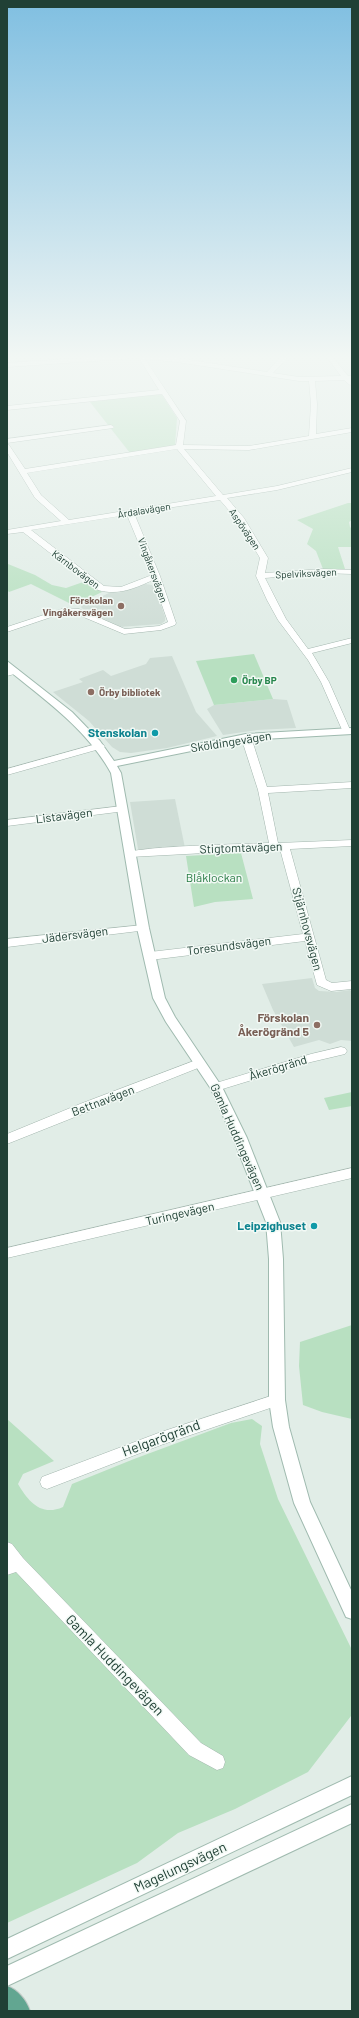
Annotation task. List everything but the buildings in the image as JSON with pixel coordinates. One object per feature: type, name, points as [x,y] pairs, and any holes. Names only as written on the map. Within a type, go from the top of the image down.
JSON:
[{"type":"main road","points":[[7,1996],[20,2011]]},
{"type":"street","points":[[23,471],[166,449]]},
{"type":"street","name":"Aspövägen","points":[[182,449],[241,520],[264,558],[260,576]]},
{"type":"street","points":[[9,454],[23,471],[38,496],[66,522]]},
{"type":"street","name":"Årdalavägen","points":[[7,532],[288,486],[352,470]]},
{"type":"street","name":"Vingåkersvägen","points":[[7,630],[65,610],[76,611],[124,632],[168,626],[172,623],[156,576],[130,512]]},
{"type":"street","name":"Kärnbovägen","points":[[24,529],[100,588],[109,591],[118,591],[156,576]]},
{"type":"street","name":"Spelviksvägen","points":[[260,576],[323,571],[352,572]]},
{"type":"street","points":[[260,576],[282,620],[306,652],[325,682],[350,732]]},
{"type":"street","points":[[306,652],[352,640]]},
{"type":"street","name":"Gamla Huddingevägen","points":[[7,664],[11,672],[85,730],[100,746],[112,764],[119,786],[144,928],[160,998],[170,1019],[216,1087],[263,1195],[272,1222],[276,1259],[278,1413],[284,1442],[302,1503],[352,1611]]},
{"type":"street","name":"Sköldingevägen","points":[[112,764],[246,737],[350,732]]},
{"type":"street","name":"Stjärnhovsvägen","points":[[246,737],[321,982],[331,987],[352,985]]},
{"type":"street","points":[[7,772],[100,746]]},
{"type":"street","points":[[263,790],[352,785]]},
{"type":"street","name":"Listavägen","points":[[7,823],[122,809]]},
{"type":"street","name":"Stigtomtavägen","points":[[130,854],[352,843]]},
{"type":"street","name":"Jädersvägen","points":[[7,943],[144,928]]},
{"type":"street","name":"Toresundsvägen","points":[[150,956],[308,936]]},
{"type":"street","name":"Åkerögränd","points":[[216,1087],[311,1058],[341,1051]]},
{"type":"street","name":"Bettnavägen","points":[[7,1139],[84,1107],[199,1063]]},
{"type":"street","name":"Turingevägen","points":[[7,1252],[263,1195],[352,1173]]},
{"type":"street","name":"Helgarögränd","points":[[47,1482],[141,1444],[234,1412],[277,1400]]},
{"type":"street","name":"Gamla Huddingevägen","points":[[7,1549],[12,1565],[195,1749],[217,1762]]},
{"type":"street","name":"Magelungsvägen","points":[[7,1949],[352,1785]]},
{"type":"street","name":"Magelungsvägen","points":[[7,1976],[352,1813]]},
{"type":"shaded area","name":"Förskolan Vingåkersvägen","points":[[145,584],[152,585],[157,593],[165,617],[165,621],[161,624],[119,627],[84,610],[81,607],[109,593],[118,593]]},
{"type":"shaded area","points":[[172,656],[196,712],[217,736],[167,748],[131,753],[120,752],[112,747],[89,721],[53,692],[83,682],[79,679],[103,670],[111,676],[146,664],[150,658]]},
{"type":"shaded area","points":[[273,699],[287,700],[296,728],[257,730],[223,735],[207,709],[214,705]]},
{"type":"shaded area","points":[[175,799],[185,848],[141,851],[138,849],[130,802]]},
{"type":"shaded area","name":"Förskolan Åkerögränd 5","points":[[312,978],[315,988],[319,991],[337,992],[350,990],[352,993],[352,1041],[341,1040],[330,1044],[319,1040],[294,1047],[273,1010],[262,984]]},
{"type":"green space","points":[[127,449],[155,449],[130,453]]},
{"type":"green space","points":[[352,503],[352,520],[349,522],[352,529],[352,547],[338,547],[345,569],[323,569],[316,551],[307,544],[313,529],[297,520]]},
{"type":"green space","points":[[8,564],[35,575],[52,585],[66,588],[86,581],[102,592],[77,604],[71,604],[31,584],[9,592],[7,590]]},
{"type":"green space","name":"Örby BP","points":[[254,654],[273,699],[214,705],[196,661]]},
{"type":"green space","name":"Blåklockan","points":[[241,853],[253,899],[215,902],[194,907],[186,856]]},
{"type":"green space","points":[[352,1092],[352,1106],[329,1110],[324,1098]]},
{"type":"green space","points":[[352,1325],[352,1419],[322,1412],[303,1405],[299,1366],[300,1342]]},
{"type":"green space","points":[[7,1419],[54,1461],[23,1474],[18,1484],[26,1496],[36,1506],[42,1509],[55,1510],[63,1507],[72,1484],[231,1423],[252,1419],[262,1426],[260,1444],[278,1499],[352,1650],[351,1716],[308,1772],[235,1809],[178,1833],[137,1863],[7,1923]]},
{"type":"place","name":"Förskolan Vingåkersvägen","points":[[121,606]]},
{"type":"place","name":"Örby BP","points":[[234,680]]},
{"type":"place","name":"Örby bibliotek","points":[[91,692]]},
{"type":"place","name":"Stenskolan","points":[[155,733]]},
{"type":"place","name":"Förskolan Åkerögränd 5","points":[[317,1025]]},
{"type":"place","name":"Leipzighuset","points":[[314,1226]]}]
